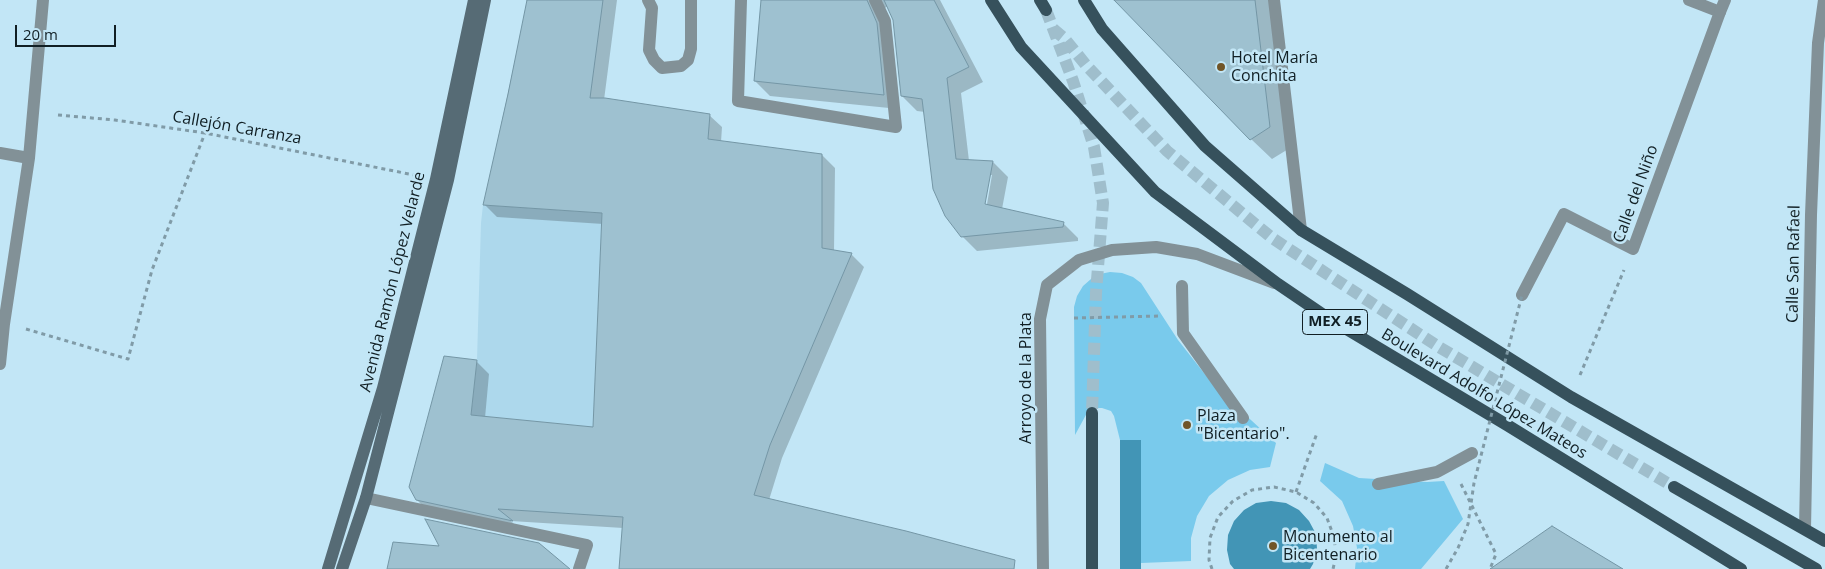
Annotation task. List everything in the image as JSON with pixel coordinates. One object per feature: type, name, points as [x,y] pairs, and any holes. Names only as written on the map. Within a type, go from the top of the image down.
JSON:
[{"type":"main road","name":"Boulevard Adolfo López Mateos","points":[[991,0],[1021,47],[1155,192],[1278,284],[1325,316],[1741,569]]},
{"type":"main road","points":[[1084,0],[1102,29],[1205,146],[1301,230],[1571,397],[1824,539]]},
{"type":"main road","points":[[1092,413],[1092,569]]},
{"type":"main road","points":[[1674,488],[1816,569]]},
{"type":"street","points":[[0,364],[4,324],[29,158],[43,0]]},
{"type":"street","name":"Avenida Ramón López Velarde","points":[[328,569],[383,388],[436,179],[474,0]]},
{"type":"street","name":"Avenida Ramón López Velarde","points":[[342,569],[366,498],[448,180],[485,0]]},
{"type":"street","points":[[648,0],[652,8],[649,50],[654,60],[662,68],[681,66],[688,60],[691,49],[691,0]]},
{"type":"street","points":[[741,0],[738,101],[896,127],[885,21],[875,0]]},
{"type":"street","points":[[1274,0],[1301,230]]},
{"type":"street","points":[[1689,0],[1723,6]]},
{"type":"street","name":"Calle San Rafael","points":[[1805,528],[1811,215],[1818,43],[1824,0]]},
{"type":"street","name":"Calle del Niño","points":[[1633,249],[1723,6]]},
{"type":"street","points":[[0,154],[29,158]]},
{"type":"street","points":[[1522,295],[1564,214],[1633,249]]},
{"type":"street","name":"Arroyo de la Plata","points":[[1043,569],[1040,319],[1047,285],[1079,260],[1112,250],[1156,247],[1197,254],[1278,284]]},
{"type":"street","points":[[1182,286],[1183,333],[1243,418]]},
{"type":"street","points":[[1378,484],[1437,472],[1472,453]]},
{"type":"street","points":[[366,498],[587,545],[579,569]]},
{"type":"path","name":"Callejón Carranza","points":[[32,112],[115,120],[205,133],[436,179]]},
{"type":"path","points":[[4,324],[19,326],[128,359],[152,270],[205,133]]},
{"type":"path","name":"Calle del Niño","points":[[1571,397],[1633,249]]},
{"type":"path","points":[[1446,569],[1458,548],[1468,524],[1474,483],[1522,295]]},
{"type":"path","points":[[1074,318],[1161,316]]},
{"type":"path","points":[[1296,492],[1317,433]]},
{"type":"path","points":[[1451,464],[1496,554],[1490,569]]},
{"type":"path","points":[[1212,569],[1209,560],[1210,538],[1218,518],[1233,501],[1252,490],[1274,487],[1296,492],[1314,503],[1326,518],[1334,537],[1336,556],[1333,569]]},
{"type":"shaded area","points":[[483,205],[602,213],[593,427],[471,415],[477,360]]},
{"type":"shaded area","points":[[1110,272],[1122,273],[1133,277],[1141,283],[1178,340],[1215,387],[1276,443],[1270,467],[1250,470],[1228,480],[1209,496],[1197,516],[1191,538],[1191,561],[1141,563],[1141,440],[1120,440],[1114,416],[1111,411],[1102,408],[1096,408],[1087,413],[1075,435],[1074,307],[1077,296],[1083,286],[1100,274]]},
{"type":"shaded area","points":[[1120,440],[1141,440],[1141,569],[1120,569]]},
{"type":"shaded area","points":[[1325,463],[1359,478],[1427,482],[1444,481],[1463,519],[1421,569],[1355,569],[1357,548],[1353,526],[1342,501],[1320,481]]},
{"type":"shaded area","points":[[1271,501],[1286,503],[1299,510],[1309,521],[1316,534],[1317,549],[1310,569],[1234,569],[1230,564],[1227,550],[1228,535],[1234,521],[1244,510],[1256,503]]},
{"type":"building","points":[[527,0],[603,0],[590,98],[605,98],[710,114],[708,139],[822,154],[822,248],[852,253],[770,445],[754,495],[906,531],[1015,560],[1014,569],[619,569],[623,517],[498,509],[513,521],[416,500],[409,487],[444,356],[477,360],[471,415],[593,427],[602,213],[483,205]]},
{"type":"building","points":[[761,0],[867,0],[877,23],[884,95],[754,81]]},
{"type":"building","points":[[884,0],[934,0],[969,67],[947,78],[956,159],[993,161],[985,204],[1064,222],[1063,227],[961,237],[945,216],[933,189],[922,99],[901,96],[893,20]]},
{"type":"building","name":"Hotel María Conchita","points":[[1114,0],[1255,0],[1270,127],[1250,140]]},
{"type":"building","points":[[425,519],[539,543],[570,569],[387,569],[393,542],[439,546]]},
{"type":"building","points":[[1552,526],[1570,537],[1623,569],[1490,569]]},
{"type":"tunnel","points":[[1046,10],[1073,81],[1094,147],[1103,203],[1096,293],[1092,413]]},
{"type":"tunnel","points":[[1053,29],[1064,38],[1086,65],[1167,151],[1272,238],[1439,347],[1674,487]]},
{"type":"place","name":"Hotel María Conchita","points":[[1221,67]]},
{"type":"place","name":"Plaza \"Bicentario\".","points":[[1187,425]]},
{"type":"place","name":"Monumento al Bicentenario","points":[[1273,546]]}]
